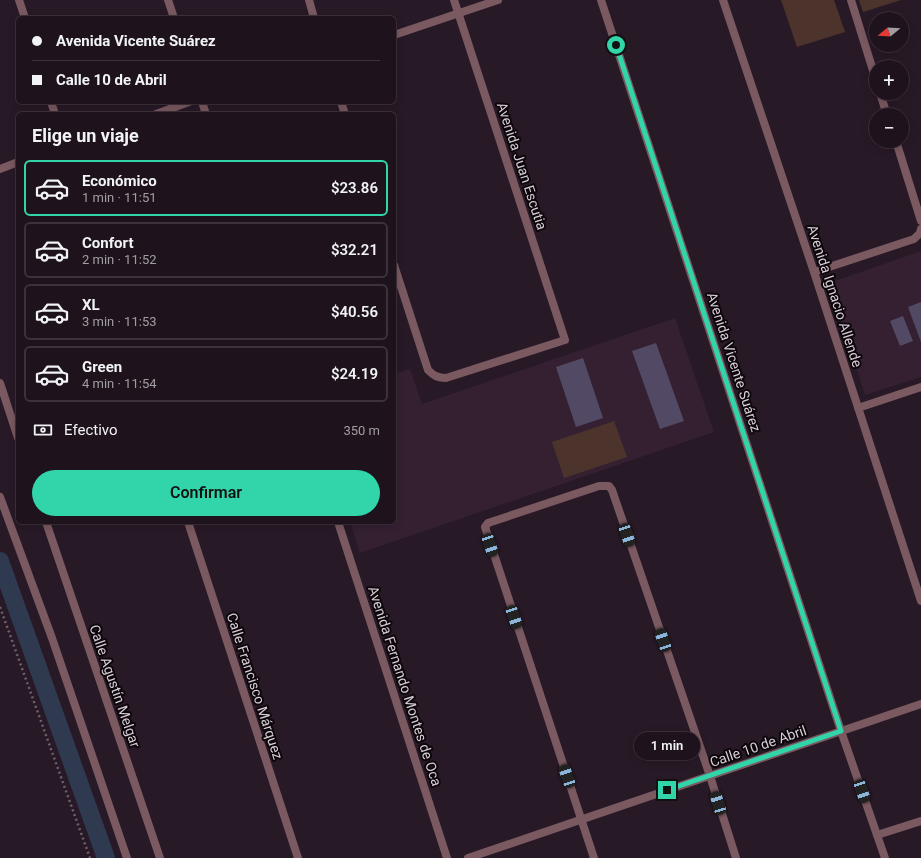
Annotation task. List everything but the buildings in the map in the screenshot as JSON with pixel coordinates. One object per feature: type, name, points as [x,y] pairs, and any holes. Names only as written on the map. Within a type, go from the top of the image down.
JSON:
[{"type":"street","points":[[19,0],[24,16]]},
{"type":"street","points":[[168,0],[173,16]]},
{"type":"street","points":[[309,0],[313,16]]},
{"type":"street","name":"Avenida Juan Escutia","points":[[396,271],[428,370],[439,378],[446,378],[565,340],[454,0]]},
{"type":"street","points":[[396,34],[498,0]]},
{"type":"street","name":"Avenida Vicente Suárez","points":[[602,0],[841,731],[885,858]]},
{"type":"street","name":"Avenida Ignacio Allende","points":[[723,0],[921,600]]},
{"type":"street","points":[[851,0],[870,60]]},
{"type":"street","points":[[162,112],[184,104]]},
{"type":"street","points":[[898,148],[921,221]]},
{"type":"street","points":[[0,169],[16,163]]},
{"type":"street","points":[[814,272],[914,239],[920,233],[921,229]]},
{"type":"street","points":[[0,383],[2,399],[16,433]]},
{"type":"street","points":[[858,408],[921,387]]},
{"type":"street","points":[[594,858],[484,527],[488,523],[599,486],[609,486],[612,490],[710,776],[736,858]]},
{"type":"street","points":[[0,497],[52,638],[127,858]]},
{"type":"street","name":"Calle Agustín Melgar","points":[[47,524],[160,858]]},
{"type":"street","name":"Calle Francisco Márquez","points":[[189,524],[298,858]]},
{"type":"street","name":"Avenida Fernando Montes de Oca","points":[[339,524],[447,858]]},
{"type":"street","name":"Calle 10 de Abril","points":[[468,858],[921,704]]},
{"type":"street","points":[[877,835],[921,821]]},
{"type":"path","points":[[0,607],[90,858]]},
{"type":"shaded area","points":[[781,0],[834,0],[845,32],[797,47]]},
{"type":"shaded area","points":[[859,0],[901,0],[863,12]]},
{"type":"shaded area","points":[[921,251],[921,377],[865,395],[829,283]]},
{"type":"shaded area","points":[[675,318],[714,432],[360,553],[351,524],[396,524],[396,373],[410,369],[422,404]]},
{"type":"shaded area","points":[[614,421],[627,457],[564,478],[552,442]]},
{"type":"waterway","points":[[0,561],[106,858]]},
{"type":"route","points":[[616,45],[841,731],[667,790]]}]
